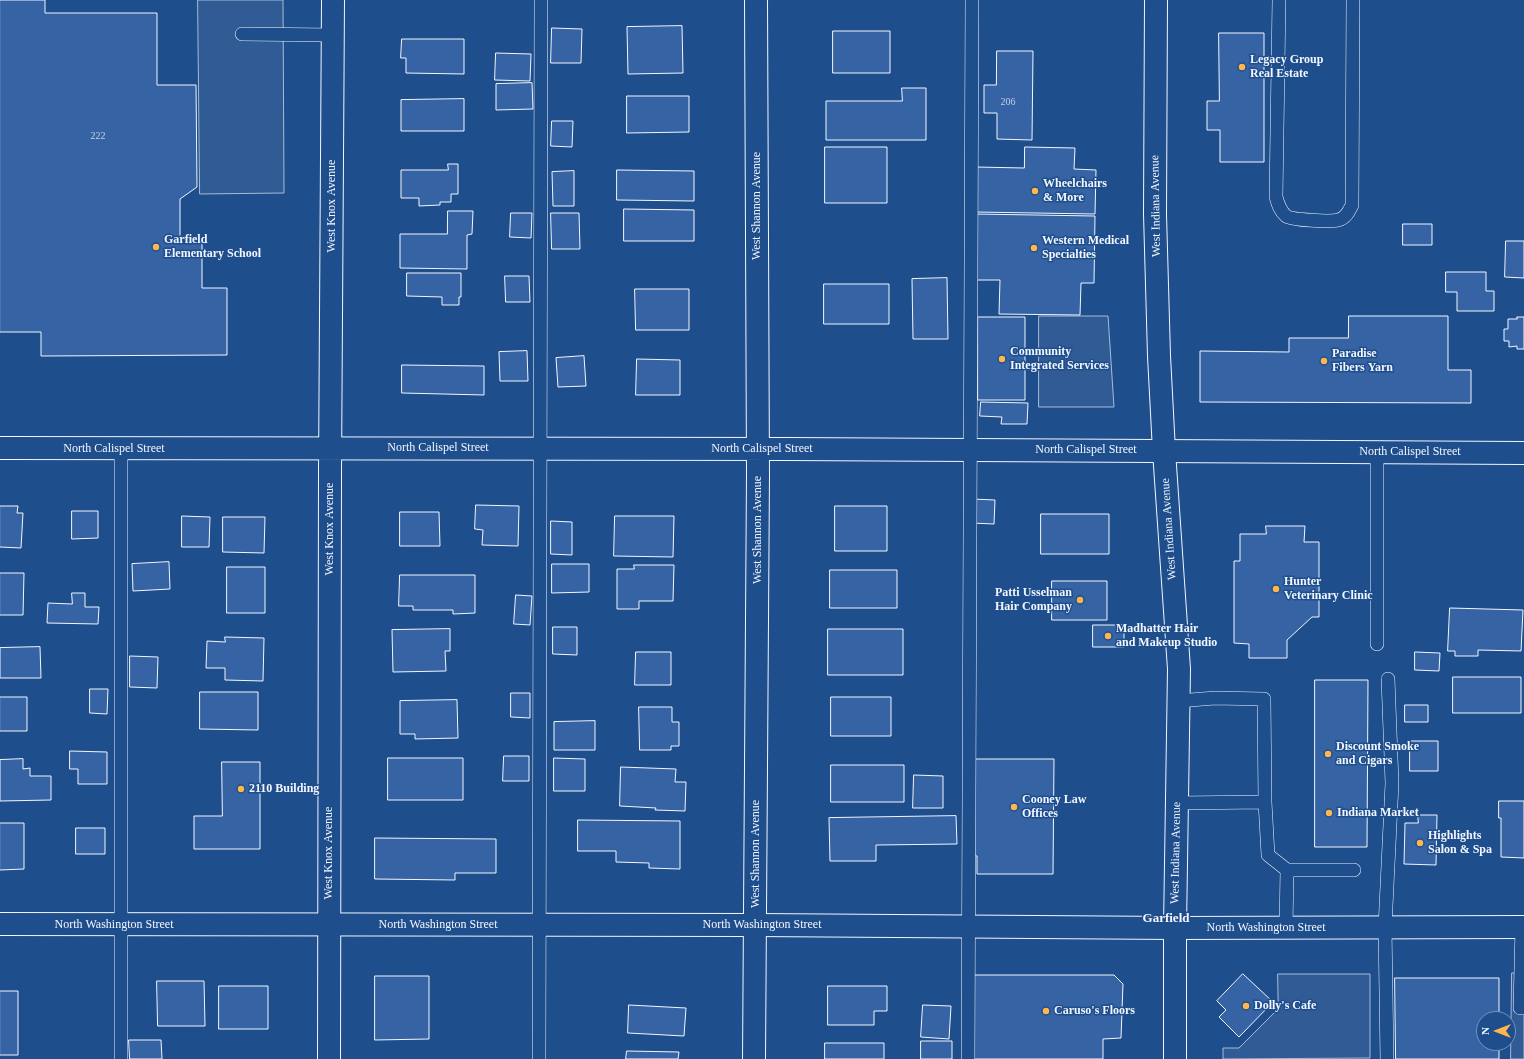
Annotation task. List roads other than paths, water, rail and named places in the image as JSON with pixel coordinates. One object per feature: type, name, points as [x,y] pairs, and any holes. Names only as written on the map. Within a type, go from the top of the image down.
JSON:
[{"type":"street","name":"West Knox Avenue","points":[[329,1059],[328,925],[333,0]]},
{"type":"street","name":"West Shannon Avenue","points":[[754,1059],[758,449],[756,0]]},
{"type":"street","name":"West Indiana Avenue","points":[[1156,0],[1155,214],[1164,450],[1179,669],[1175,928],[1175,1059]]},
{"type":"street","name":"North Calispel Street","points":[[0,448],[1164,450],[1524,453]]},
{"type":"street","name":"North Washington Street","points":[[0,924],[756,925],[1175,928],[1523,927]]},
{"type":"lane","points":[[539,1059],[541,0]]},
{"type":"lane","points":[[968,1059],[972,0]]},
{"type":"lane","points":[[1279,0],[1276,197],[1279,208],[1286,216],[1293,220],[1339,220],[1347,215],[1352,205],[1353,0]]},
{"type":"lane","points":[[242,34],[333,36]]},
{"type":"lane","points":[[121,449],[121,1059]]},
{"type":"lane","points":[[1377,452],[1377,644]]},
{"type":"lane","points":[[1387,1059],[1385,927],[1392,783],[1388,679]]},
{"type":"lane","points":[[1178,701],[1216,698],[1264,699],[1265,802],[1268,855],[1287,870],[1354,870]]},
{"type":"lane","points":[[1177,803],[1265,802]]},
{"type":"lane","points":[[1286,927],[1287,870]]},
{"type":"lane","points":[[1523,927],[1520,1008],[1524,1008]]},
{"type":"place","name":"Legacy Group Real Estate","points":[[1242,67]]},
{"type":"place","name":"Wheelchairs & More","points":[[1035,191]]},
{"type":"place","name":"Garfield Elementary School","points":[[156,247]]},
{"type":"place","name":"Western Medical Specialties","points":[[1034,248]]},
{"type":"place","name":"Community Integrated Services","points":[[1002,359]]},
{"type":"place","name":"Paradise Fibers Yarn","points":[[1324,361]]},
{"type":"place","name":"Hunter Veterinary Clinic","points":[[1276,589]]},
{"type":"place","name":"Patti Usselman Hair Company","points":[[1080,600]]},
{"type":"place","name":"Madhatter Hair and Makeup Studio","points":[[1108,636]]},
{"type":"place","name":"Discount Smoke and Cigars","points":[[1328,754]]},
{"type":"place","name":"2110 Building","points":[[241,789]]},
{"type":"place","name":"Cooney Law Offices","points":[[1014,807]]},
{"type":"place","name":"Indiana Market","points":[[1329,813]]},
{"type":"place","name":"Highlights Salon & Spa","points":[[1420,843]]},
{"type":"place","name":"Dolly's Cafe","points":[[1246,1006]]},
{"type":"place","name":"Caruso's Floors","points":[[1046,1011]]},
{"type":"district","name":"Garfield","points":[[1166,919]]}]
